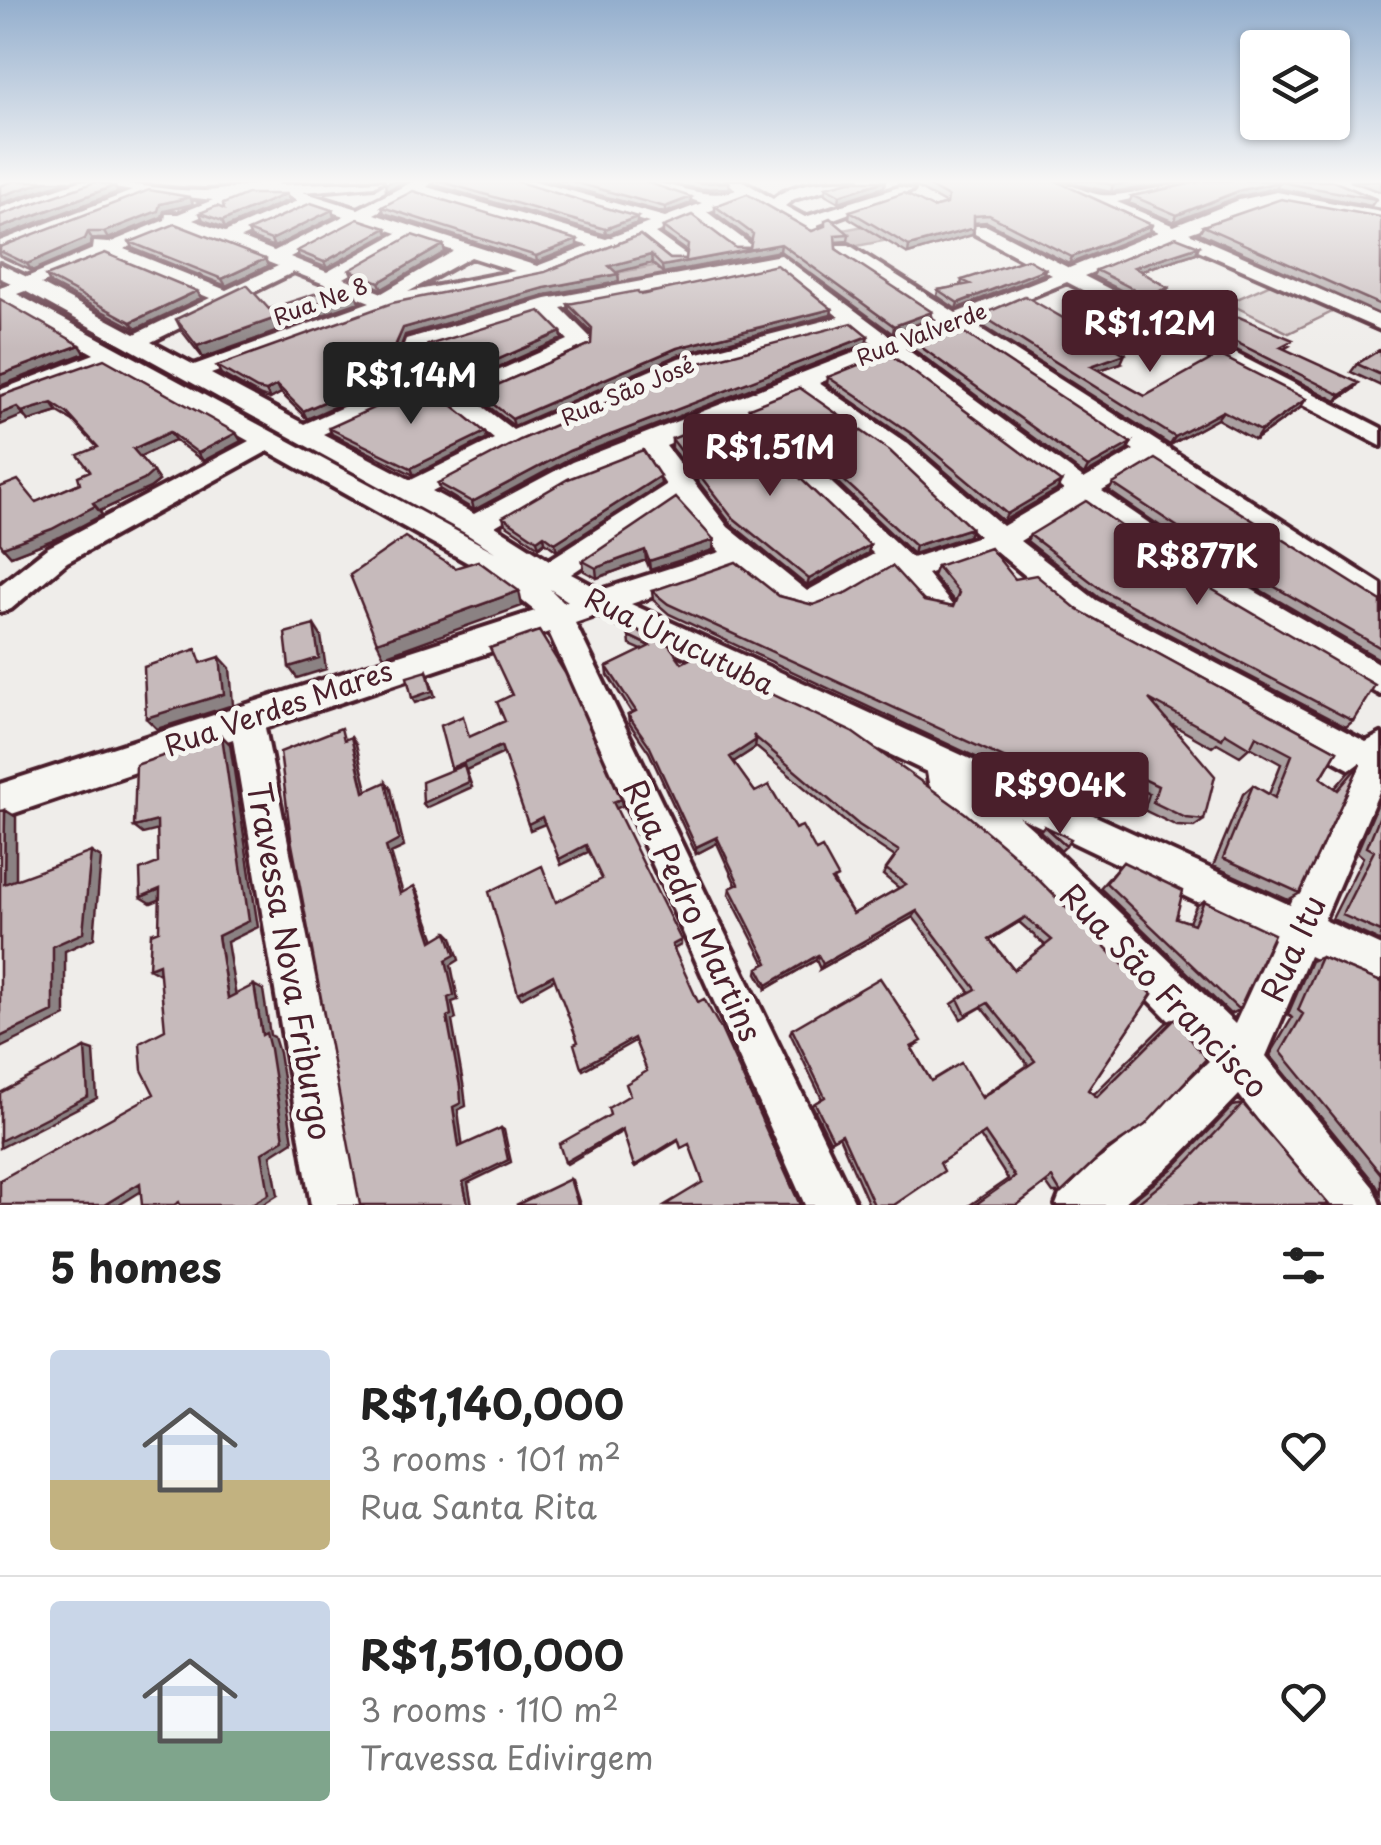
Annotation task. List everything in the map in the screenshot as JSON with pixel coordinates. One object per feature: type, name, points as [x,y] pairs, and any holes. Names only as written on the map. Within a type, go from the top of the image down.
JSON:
[{"type":"street","points":[[0,247],[25,237]]},
{"type":"street","points":[[8,284],[127,237]]},
{"type":"street","points":[[136,341],[227,298],[326,237]]},
{"type":"street","points":[[328,279],[403,237]]},
{"type":"street","points":[[427,237],[538,272]]},
{"type":"street","points":[[582,237],[612,247]]},
{"type":"street","name":"Rua Ne 8","points":[[194,373],[384,301],[538,272],[638,237]]},
{"type":"street","points":[[650,237],[679,259]]},
{"type":"street","points":[[730,237],[744,248]]},
{"type":"street","points":[[994,237],[1381,438]]},
{"type":"street","name":"Rua Valverde","points":[[475,526],[554,476],[650,443],[886,346],[954,323],[1156,237]]},
{"type":"street","points":[[1185,237],[1381,324]]},
{"type":"street","points":[[226,238],[384,301],[468,251]]},
{"type":"street","points":[[104,247],[227,298]]},
{"type":"street","points":[[843,248],[1381,599]]},
{"type":"street","points":[[511,440],[432,377],[413,350],[414,344],[546,305],[780,262],[977,416],[1085,487],[1244,602],[1381,681]]},
{"type":"street","name":"Rua Urucutuba","points":[[8,284],[136,341],[306,432],[475,526],[602,604],[1381,968]]},
{"type":"street","name":"Rua Urucutuba","points":[[8,284],[112,354],[498,567],[534,591],[556,614]]},
{"type":"street","points":[[456,398],[582,342],[546,305]]},
{"type":"street","name":"Rua São José","points":[[411,491],[511,440],[687,363],[853,320]]},
{"type":"street","points":[[0,398],[112,354]]},
{"type":"street","points":[[306,432],[432,377]]},
{"type":"street","points":[[800,380],[899,450],[1053,586],[1111,624],[1379,760]]},
{"type":"street","points":[[722,412],[820,482],[936,605]]},
{"type":"street","points":[[0,601],[28,575],[89,536],[267,440]]},
{"type":"street","points":[[650,443],[674,468],[680,488],[740,556],[800,602],[810,602],[900,563],[1002,540],[1152,450]]},
{"type":"street","points":[[551,572],[680,488]]},
{"type":"street","points":[[602,604],[740,556]]},
{"type":"street","name":"Rua Verdes Mares","points":[[0,801],[556,614],[602,604]]},
{"type":"street","name":"Rua Pedro Martins","points":[[556,614],[831,1205]]},
{"type":"street","name":"Travessa Nova Friburgo","points":[[246,717],[336,1205]]},
{"type":"street","name":"Rua São Francisco","points":[[914,751],[1022,844],[1241,1060],[1355,1205]]},
{"type":"street","name":"Rua Itu","points":[[1080,1205],[1155,1147],[1241,1060],[1379,760]]},
{"type":"shaded area","points":[[805,237],[902,237],[464,321],[263,376],[590,278]]},
{"type":"shaded area","points":[[1277,281],[1338,309],[1289,333],[1228,303]]},
{"type":"building","points":[[26,237],[86,237],[27,264],[0,251],[0,247]]},
{"type":"building","points":[[142,237],[209,237],[265,259],[222,279],[130,242]]},
{"type":"building","points":[[323,237],[369,237],[324,262],[297,251]]},
{"type":"building","points":[[408,237],[443,245],[379,282],[350,270]]},
{"type":"building","points":[[477,237],[577,240],[536,256]]},
{"type":"building","points":[[634,237],[643,237],[670,259],[686,259],[688,245],[677,237],[722,237],[736,248],[750,248],[752,237],[835,237],[836,249],[932,312],[894,326],[781,244],[662,266],[651,255],[609,266],[618,274],[544,288],[403,328],[396,344],[410,365],[303,411],[277,385],[266,391],[257,389],[217,366],[392,303],[545,272]]},
{"type":"building","points":[[894,237],[941,237],[909,246]]},
{"type":"building","points":[[1033,237],[1121,237],[1072,257]]},
{"type":"building","points":[[1175,237],[1199,246],[1134,267],[1168,288],[1147,296],[1096,270]]},
{"type":"building","points":[[1228,237],[1381,237],[1381,305]]},
{"type":"building","points":[[105,253],[197,291],[131,322],[46,276]]},
{"type":"building","points":[[1027,259],[1045,269],[958,303],[938,290],[970,284],[962,280]]},
{"type":"building","points":[[777,265],[832,309],[677,348],[512,419],[479,393],[591,344],[592,328],[568,304],[637,291],[641,295]]},
{"type":"building","points":[[247,285],[269,309],[341,285],[355,290],[197,346],[176,319]]},
{"type":"building","points":[[1025,296],[1125,354],[1091,366],[1145,396],[1219,355],[1306,399],[1261,431],[1223,411],[1175,437],[981,315]]},
{"type":"building","points":[[0,299],[80,345],[0,375]]},
{"type":"building","points":[[540,311],[561,332],[458,377],[428,345]]},
{"type":"building","points":[[1239,317],[1293,340],[1280,347],[1359,383],[1341,395],[1214,331]]},
{"type":"building","points":[[852,323],[868,336],[569,451],[472,502],[438,483],[520,440],[696,364]]},
{"type":"building","points":[[954,326],[1131,443],[1088,467],[914,342]]},
{"type":"building","points":[[1381,349],[1381,375],[1357,364]]},
{"type":"building","points":[[888,353],[1061,482],[1007,514],[912,434],[828,377]]},
{"type":"building","points":[[104,359],[236,433],[198,453],[170,432],[133,449],[153,472],[144,480],[93,503],[95,506],[52,529],[3,547],[0,487],[18,480],[36,502],[80,483],[78,476],[90,471],[78,455],[98,447],[67,413],[52,403],[22,412],[17,407],[0,414],[0,396]]},
{"type":"building","points":[[426,384],[485,432],[411,468],[329,428]]},
{"type":"building","points":[[800,388],[890,451],[971,528],[915,546],[823,461],[749,408]]},
{"type":"building","points":[[721,419],[800,478],[870,545],[809,579],[731,516],[672,439]]},
{"type":"building","points":[[643,450],[660,476],[555,543],[544,535],[537,540],[503,517],[568,479]]},
{"type":"building","points":[[1155,459],[1381,601],[1381,648],[1223,557],[1113,484]]},
{"type":"building","points":[[676,498],[714,540],[649,561],[645,550],[596,568],[583,561]]},
{"type":"building","points":[[1086,501],[1198,581],[1375,685],[1353,721],[1102,590],[1030,535]]},
{"type":"building","points":[[405,537],[455,568],[478,561],[519,591],[377,642],[350,575]]},
{"type":"building","points":[[990,548],[1015,579],[1036,575],[1078,610],[1337,751],[1321,778],[1338,790],[1360,764],[1300,893],[1223,858],[1253,785],[1275,798],[1292,755],[1256,736],[1250,748],[1225,733],[1222,739],[1149,699],[1215,776],[1204,820],[1186,818],[1153,802],[1158,786],[1094,755],[1078,792],[668,604],[652,591],[736,562],[779,596],[813,605],[848,592],[892,566],[924,601],[953,607],[959,593],[937,566]]},
{"type":"building","points":[[314,625],[319,658],[289,667],[285,633]]},
{"type":"building","points":[[635,629],[669,645],[682,663],[694,657],[852,732],[965,813],[1012,853],[1152,994],[1088,1090],[1097,1097],[1175,1019],[1206,1059],[1145,1125],[1104,1152],[1061,1193],[1052,1178],[1017,1205],[975,1205],[1015,1177],[985,1133],[940,1163],[944,1171],[894,1205],[874,1205],[842,1134],[833,1139],[815,1103],[825,1097],[792,1029],[880,978],[922,1041],[911,1047],[931,1081],[961,1063],[982,1098],[1035,1061],[988,1003],[966,1015],[958,999],[976,989],[917,911],[823,964],[818,955],[767,985],[758,968],[768,963],[730,888],[739,884],[717,837],[696,847],[649,745],[628,715],[636,711],[607,667],[650,646],[629,636]],"holes":[[[753,735],[859,825],[899,851],[886,869],[906,884],[853,914],[831,880],[838,877],[822,848],[816,851],[802,826],[795,829],[769,785],[755,792],[730,757],[756,740]],[[1025,917],[1052,940],[1014,970],[989,939]]]},
{"type":"building","points":[[539,631],[565,673],[621,799],[613,802],[681,940],[672,945],[698,1002],[704,999],[721,1029],[800,1205],[665,1205],[703,1182],[689,1144],[681,1148],[678,1139],[634,1166],[622,1129],[565,1162],[559,1144],[610,1115],[608,1108],[630,1095],[626,1084],[647,1071],[634,1038],[581,1067],[574,1044],[578,1042],[553,975],[518,993],[489,892],[542,866],[556,902],[602,879],[586,845],[559,859],[542,817],[528,824],[501,746],[451,768],[440,726],[463,716],[469,737],[505,721],[497,702],[512,695],[490,648]]},
{"type":"building","points":[[196,649],[201,663],[220,657],[224,694],[146,718],[144,667]]},
{"type":"building","points":[[427,671],[432,691],[412,698],[407,677]]},
{"type":"building","points":[[341,728],[344,740],[351,737],[364,792],[386,782],[399,840],[386,847],[400,894],[414,886],[432,941],[447,932],[455,955],[446,960],[454,995],[448,998],[451,1015],[447,1017],[460,1086],[461,1103],[453,1107],[459,1147],[501,1128],[508,1160],[463,1182],[468,1205],[360,1205],[291,839],[280,752]]},
{"type":"building","points":[[222,736],[249,921],[218,936],[228,998],[254,985],[262,1035],[266,1033],[270,1049],[284,1139],[262,1153],[269,1194],[250,1205],[142,1205],[140,1183],[104,1205],[0,1205],[0,1180],[154,1094],[142,1070],[140,1043],[165,1030],[159,964],[149,968],[151,933],[159,930],[160,889],[141,897],[140,870],[158,863],[157,821],[134,827],[136,765]]},
{"type":"building","points":[[464,765],[469,782],[423,803],[422,782]]},
{"type":"building","points":[[5,810],[4,884],[91,852],[83,933],[53,946],[53,1012],[0,1037],[0,811]]},
{"type":"building","points":[[1381,813],[1381,932],[1342,915],[1374,851],[1367,847]]},
{"type":"building","points":[[1044,826],[1071,839],[1066,846]]},
{"type":"building","points":[[1123,862],[1183,891],[1176,918],[1194,924],[1204,901],[1274,934],[1239,1010],[1106,883]]},
{"type":"building","points":[[1321,957],[1381,982],[1381,1174],[1281,1052],[1303,1014],[1298,1010]]},
{"type":"building","points":[[85,1048],[88,1096],[0,1141],[0,1093]]},
{"type":"building","points":[[1243,1104],[1329,1205],[1135,1205],[1184,1166]]},
{"type":"building","points":[[570,1179],[578,1205],[516,1205]]}]
